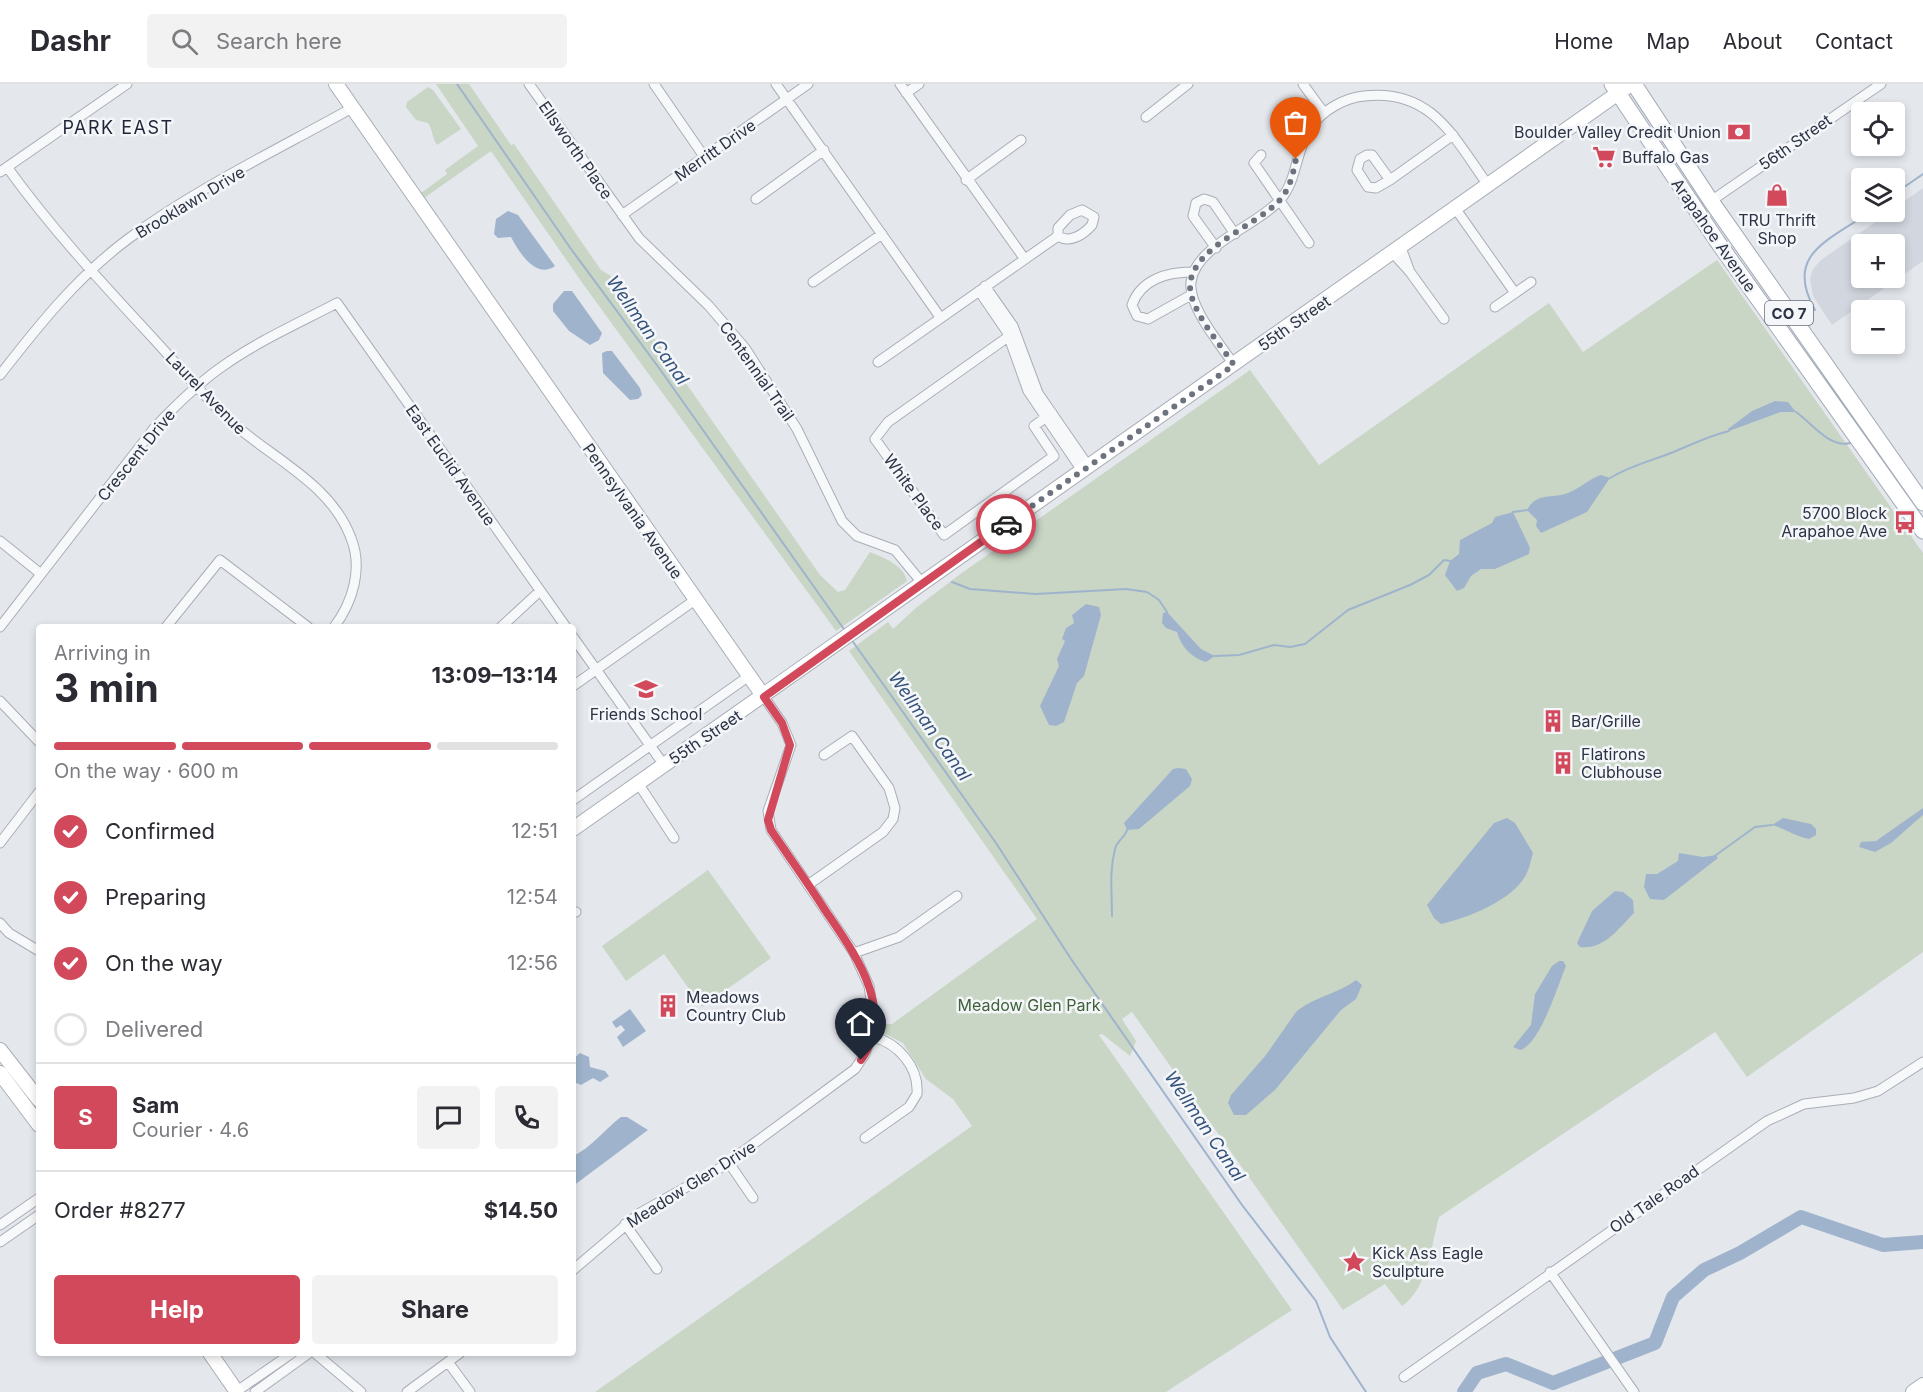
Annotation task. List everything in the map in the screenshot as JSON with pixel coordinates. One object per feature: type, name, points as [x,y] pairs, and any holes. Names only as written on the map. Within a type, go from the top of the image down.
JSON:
[{"type":"main road","name":"Pennsylvania Avenue","points":[[336,84],[764,697]]},
{"type":"main road","name":"Arapahoe Avenue","points":[[1624,86],[1711,201],[1923,504]]},
{"type":"main road","name":"Arapahoe Avenue","points":[[1624,86],[1717,241],[1923,531]]},
{"type":"main road","name":"55th Street","points":[[576,827],[1086,470],[1624,86]]},
{"type":"main road","points":[[0,1050],[36,1096]]},
{"type":"main road","points":[[0,1073],[36,1121]]},
{"type":"main road","points":[[212,1356],[237,1392]]},
{"type":"main road","points":[[1913,1392],[1923,1385]]},
{"type":"street","points":[[4,169],[126,84]]},
{"type":"street","name":"Ellsworth Place","points":[[529,84],[622,215]]},
{"type":"street","points":[[654,84],[705,158]]},
{"type":"street","points":[[776,84],[940,317]]},
{"type":"street","name":"Merritt Drive","points":[[622,215],[808,84]]},
{"type":"street","points":[[900,84],[966,180],[1024,258]]},
{"type":"street","points":[[906,93],[920,84]]},
{"type":"street","points":[[1146,117],[1188,84]]},
{"type":"street","points":[[1302,84],[1324,113]]},
{"type":"street","name":"56th Street","points":[[1711,201],[1881,84]]},
{"type":"street","points":[[1234,365],[1191,295],[1192,272],[1198,262],[1279,201],[1292,179],[1302,141],[1324,113],[1359,97],[1392,96],[1424,106],[1446,125],[1488,185]]},
{"type":"street","name":"Brooklawn Drive","points":[[0,375],[43,320],[91,271],[127,240],[166,213],[352,108]]},
{"type":"street","points":[[1390,180],[1453,135]]},
{"type":"street","points":[[966,180],[1021,140]]},
{"type":"street","points":[[756,199],[824,150]]},
{"type":"street","points":[[1261,155],[1254,163],[1309,243]]},
{"type":"street","name":"Laurel Avenue","points":[[4,169],[60,237],[197,386],[243,432],[294,469],[320,493],[345,523],[352,539],[356,576],[345,611],[336,624]]},
{"type":"street","points":[[1216,248],[1193,216],[1196,202],[1204,199],[1213,202],[1235,234]]},
{"type":"street","points":[[1455,208],[1515,293]]},
{"type":"street","name":"Centennial Trail","points":[[622,215],[639,237],[709,306],[745,348],[797,429],[842,521],[857,536],[896,550],[923,584]]},
{"type":"street","points":[[813,282],[882,234]]},
{"type":"street","points":[[878,362],[1058,236]]},
{"type":"street","points":[[1395,249],[1444,319]]},
{"type":"street","points":[[1191,295],[1148,319],[1137,316],[1132,305],[1138,294],[1167,273],[1192,272]]},
{"type":"street","points":[[1495,307],[1531,282]]},
{"type":"street","points":[[982,288],[1012,334],[1048,416],[1086,470]]},
{"type":"street","name":"Crescent Drive","points":[[0,627],[155,428],[197,386],[247,350],[337,303]]},
{"type":"street","name":"East Euclid Avenue","points":[[337,303],[564,624]]},
{"type":"street","name":"White Place","points":[[1012,334],[888,422],[875,439],[944,535],[1054,456],[1034,426],[1048,416]]},
{"type":"street","points":[[0,541],[41,573]]},
{"type":"street","points":[[168,624],[220,560],[305,624]]},
{"type":"street","points":[[504,624],[540,591]]},
{"type":"street","points":[[576,684],[695,600]]},
{"type":"street","points":[[576,641],[664,765]]},
{"type":"street","points":[[576,798],[749,676]]},
{"type":"street","name":"Pennsylvania Avenue","points":[[764,697],[782,723],[790,745],[768,820],[771,830],[854,953]]},
{"type":"street","points":[[0,701],[36,739]]},
{"type":"street","points":[[808,885],[883,832],[893,819],[895,808],[889,788],[852,736],[824,755]]},
{"type":"street","points":[[638,783],[674,838]]},
{"type":"street","points":[[0,843],[36,796]]},
{"type":"street","points":[[865,1138],[909,1107],[917,1094],[915,1073],[902,1054],[891,1043],[873,1036],[875,1026],[870,986],[854,953],[898,937],[957,896]]},
{"type":"street","points":[[0,922],[9,933],[36,949]]},
{"type":"street","name":"Meadow Glen Drive","points":[[576,1267],[625,1224],[729,1163],[843,1080],[865,1054],[873,1036]]},
{"type":"street","name":"Old Tale Road","points":[[1404,1377],[1767,1121],[1804,1104],[1854,1098],[1878,1090],[1923,1062]]},
{"type":"street","points":[[729,1163],[753,1198]]},
{"type":"street","points":[[0,1225],[36,1200]]},
{"type":"street","points":[[0,1242],[36,1217]]},
{"type":"street","points":[[625,1224],[657,1269]]},
{"type":"street","points":[[1550,1272],[1634,1392]]},
{"type":"street","points":[[237,1392],[288,1356]]},
{"type":"street","points":[[255,1392],[305,1356]]},
{"type":"street","points":[[319,1356],[361,1392]]},
{"type":"street","points":[[406,1392],[456,1356]]},
{"type":"street","points":[[448,1362],[470,1392]]},
{"type":"shaded area","points":[[1923,188],[1923,261],[1905,274],[1905,234],[1858,234],[1876,222],[1905,222],[1905,201]]},
{"type":"shaded area","points":[[1851,239],[1851,288],[1885,288],[1868,300],[1851,300],[1851,312],[1832,325],[1813,296],[1810,279],[1813,269],[1821,260]]},
{"type":"green space","points":[[436,84],[469,84],[511,145],[514,144],[601,270],[611,276],[820,575],[838,592],[845,590],[870,552],[898,566],[907,581],[836,631],[583,284],[491,151],[424,198],[421,193],[447,174],[445,170],[478,146]]},
{"type":"green space","points":[[428,87],[433,90],[461,129],[437,145],[428,123],[416,120],[406,107],[407,102]]},
{"type":"green space","name":"Meadow Glen Park","points":[[1717,260],[1923,553],[1923,952],[1747,1077],[1715,1032],[1439,1217],[1423,1278],[1418,1289],[1402,1306],[1385,1284],[1343,1310],[1132,1012],[1122,1019],[1136,1041],[1130,1056],[1102,1034],[1099,1035],[1292,1310],[1166,1392],[595,1392],[972,1126],[953,1099],[926,1079],[903,1043],[883,1033],[884,1024],[892,1024],[1037,919],[849,651],[888,622],[893,629],[917,607],[959,575],[1250,370],[1319,465],[1549,303],[1583,352]]},
{"type":"green space","points":[[708,870],[771,958],[702,1007],[664,954],[626,981],[602,946]]},
{"type":"water","points":[[508,211],[518,215],[555,266],[548,269],[535,267],[523,256],[511,237],[498,238],[494,234],[496,219]]},
{"type":"water","points":[[564,291],[572,291],[602,333],[599,340],[590,345],[569,331],[553,311],[553,304]]},
{"type":"water","points":[[612,351],[640,388],[642,395],[638,399],[630,400],[603,373],[602,353]]},
{"type":"water","points":[[1775,401],[1788,402],[1796,412],[1781,412],[1729,431],[1728,429],[1752,411]]},
{"type":"water","points":[[1601,475],[1610,478],[1587,512],[1541,533],[1536,526],[1537,520],[1527,510],[1531,504],[1540,498],[1568,493]]},
{"type":"water","points":[[1513,512],[1530,548],[1529,554],[1495,569],[1481,569],[1471,576],[1464,588],[1457,591],[1445,575],[1450,561],[1459,554],[1460,540],[1492,523],[1495,517]]},
{"type":"water","points":[[1086,604],[1099,607],[1101,615],[1084,676],[1077,683],[1064,722],[1056,726],[1049,725],[1040,706],[1059,666],[1057,659],[1065,641],[1062,639],[1066,628],[1074,623],[1072,615]]},
{"type":"water","points":[[1167,612],[1201,649],[1215,656],[1206,662],[1196,658],[1188,651],[1177,632],[1166,628],[1162,623],[1163,613]]},
{"type":"water","points":[[1173,769],[1186,769],[1192,779],[1190,786],[1139,829],[1127,830],[1124,823]]},
{"type":"water","points":[[1923,808],[1923,815],[1891,843],[1875,852],[1859,847],[1861,842],[1876,841]]},
{"type":"water","points":[[1507,818],[1515,823],[1533,853],[1526,875],[1510,893],[1488,907],[1441,924],[1434,918],[1427,905],[1494,823]]},
{"type":"water","points":[[1783,818],[1811,824],[1816,829],[1816,835],[1809,839],[1772,825]]},
{"type":"water","points":[[1679,853],[1703,857],[1716,855],[1718,858],[1664,900],[1650,899],[1644,887],[1646,874],[1657,874],[1678,861]]},
{"type":"water","points":[[1615,891],[1623,892],[1633,900],[1634,913],[1603,942],[1589,947],[1580,947],[1577,943],[1592,911]]},
{"type":"water","points":[[1563,961],[1566,966],[1541,1026],[1527,1046],[1520,1050],[1513,1047],[1531,1025],[1535,994],[1552,966]]},
{"type":"water","points":[[1356,980],[1362,985],[1356,999],[1341,1010],[1275,1090],[1246,1115],[1234,1115],[1228,1103],[1231,1095],[1266,1055],[1296,1012]]},
{"type":"water","points":[[630,1009],[646,1031],[623,1047],[617,1037],[625,1030],[621,1025],[616,1028],[612,1022]]},
{"type":"water","points":[[580,1053],[589,1057],[590,1067],[605,1071],[609,1076],[600,1082],[593,1078],[581,1085],[576,1084],[576,1056]]},
{"type":"water","points":[[621,1117],[627,1117],[648,1130],[576,1184],[576,1154]]},
{"type":"waterway","name":"Wellman Canal","points":[[457,84],[571,249],[659,368],[846,632]]},
{"type":"waterway","points":[[1905,186],[1923,174]]},
{"type":"waterway","points":[[1815,310],[1807,291],[1804,275],[1808,262],[1816,250],[1855,222]]},
{"type":"waterway","points":[[1796,412],[1828,439],[1843,444],[1850,443]]},
{"type":"waterway","points":[[1610,478],[1729,431]]},
{"type":"waterway","points":[[1513,512],[1527,510]]},
{"type":"waterway","points":[[1215,656],[1239,655],[1274,645],[1290,647],[1305,644],[1348,610],[1410,585],[1429,575],[1444,560],[1450,561]]},
{"type":"waterway","points":[[952,582],[970,589],[1036,594],[1126,589],[1147,592],[1159,600],[1167,612]]},
{"type":"waterway","name":"Wellman Canal","points":[[851,639],[996,843],[1071,959],[1242,1205],[1316,1301],[1330,1337],[1366,1392]]},
{"type":"waterway","points":[[1716,855],[1755,827],[1772,825]]},
{"type":"waterway","points":[[1112,916],[1113,858],[1116,846],[1127,830]]},
{"type":"waterway","points":[[1464,1392],[1477,1373],[1506,1364],[1553,1383],[1655,1343],[1673,1297],[1704,1270],[1740,1253],[1801,1217],[1883,1245],[1923,1242]]},
{"type":"way so far","points":[[1006,524],[1234,365],[1193,301],[1190,284],[1192,272],[1205,255],[1279,201],[1290,184],[1296,159]]},
{"type":"place","name":"Boulder Valley Credit Union","points":[[1739,132]]},
{"type":"place","name":"Buffalo Gas","points":[[1604,157]]},
{"type":"place","name":"TRU Thrift Shop","points":[[1777,195]]},
{"type":"place","name":"5700 Block Arapahoe Ave","points":[[1905,522]]},
{"type":"place","name":"Friends School","points":[[646,689]]},
{"type":"place","name":"Bar/Grille","points":[[1553,721]]},
{"type":"place","name":"Flatirons Clubhouse","points":[[1563,763]]},
{"type":"place","name":"Meadows Country Club","points":[[668,1006]]},
{"type":"place","name":"Kick Ass Eagle Sculpture","points":[[1354,1262]]},
{"type":"district","name":"PARK EAST","points":[[118,127]]},
{"type":"route","points":[[861,1060],[873,1036],[875,1026],[870,986],[854,953],[771,830],[768,820],[768,811],[789,756],[790,745],[782,723],[764,697],[1006,524]]}]
